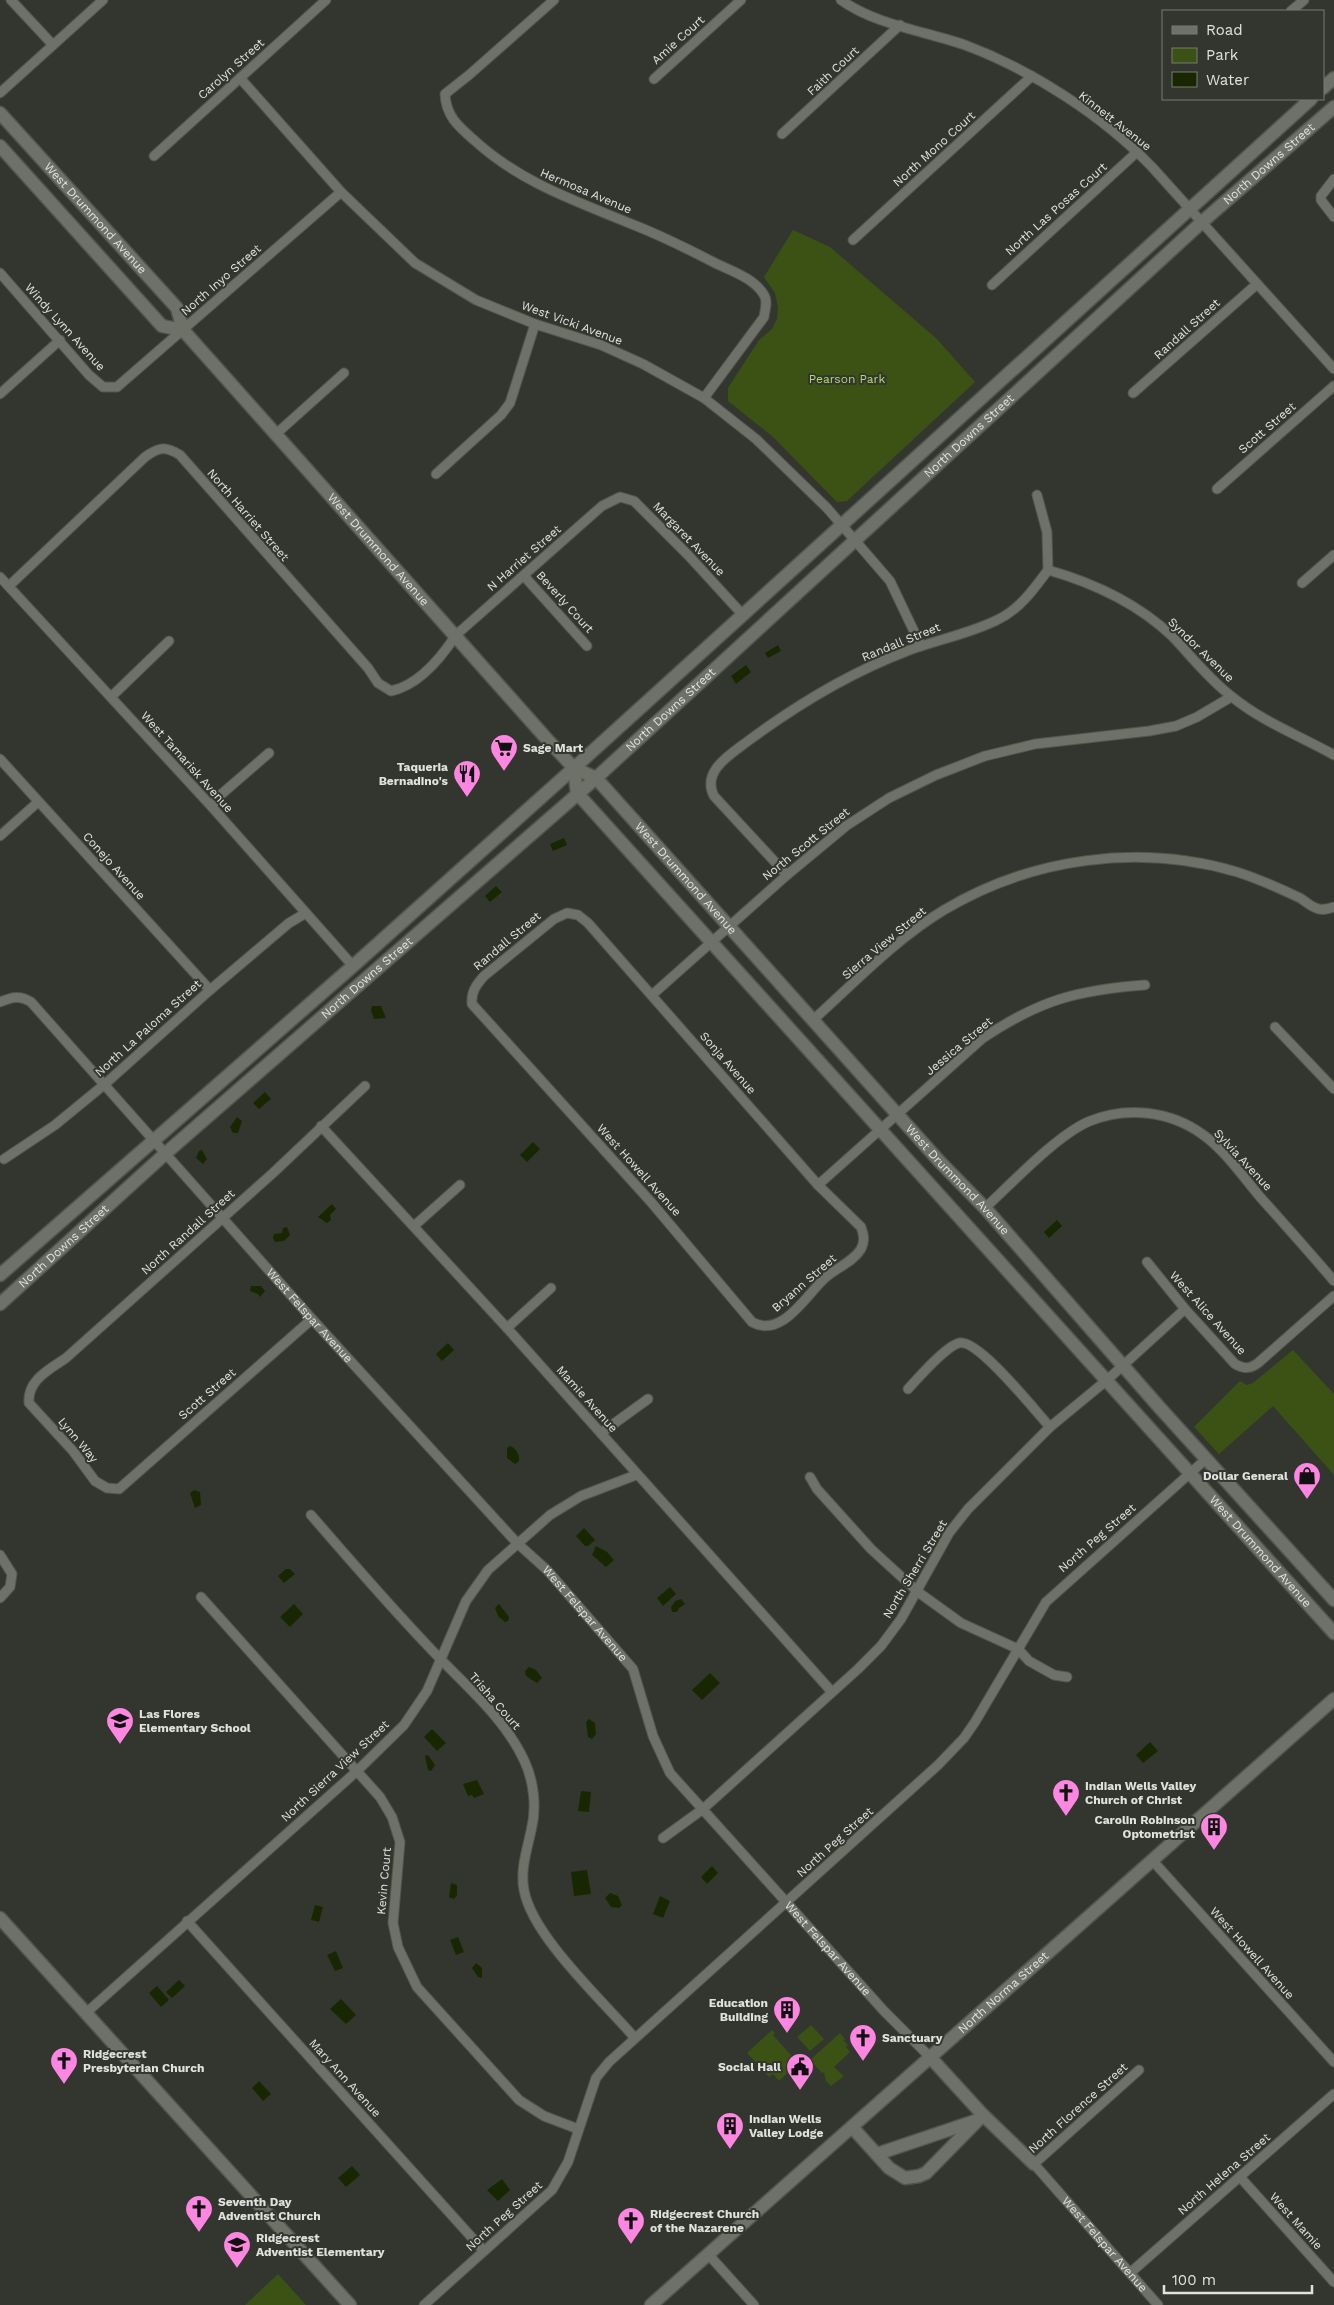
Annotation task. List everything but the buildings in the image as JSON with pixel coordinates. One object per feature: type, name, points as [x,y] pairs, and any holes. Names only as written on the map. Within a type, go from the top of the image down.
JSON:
[{"type":"main road","points":[[1324,87],[1334,78]]},
{"type":"main road","name":"North Downs Street","points":[[0,1275],[353,966],[574,768],[1189,207],[1310,100]]},
{"type":"main road","name":"North Downs Street","points":[[0,1304],[166,1153],[596,778],[855,539],[992,417],[1202,222],[1334,107]]},
{"type":"main road","name":"West Drummond Avenue","points":[[0,113],[177,308],[183,330],[574,768],[596,778],[897,1114],[985,1208],[1206,1460],[1334,1600]]},
{"type":"main road","name":"West Drummond Avenue","points":[[0,146],[162,326],[183,330]]},
{"type":"main road","points":[[574,768],[577,793]]},
{"type":"main road","name":"West Drummond Avenue","points":[[577,793],[713,941],[1334,1633]]},
{"type":"main road","name":"North Norma Street","points":[[651,2305],[1334,1699]]},
{"type":"main road","points":[[0,1918],[350,2305]]},
{"type":"main road","name":"West Felspar Avenue","points":[[930,2057],[981,2117],[1034,2164]]},
{"type":"main road","points":[[852,2127],[876,2154],[899,2176],[905,2178],[919,2176],[936,2164],[981,2117]]},
{"type":"main road","points":[[876,2154],[981,2117]]},
{"type":"street","points":[[11,0],[53,46]]},
{"type":"street","points":[[0,93],[103,0]]},
{"type":"street","name":"Carolyn Street","points":[[154,156],[326,0]]},
{"type":"street","name":"Hermosa Avenue","points":[[554,0],[470,75],[445,94],[448,115],[490,156],[542,188],[679,245],[750,280],[765,296],[764,317],[704,398]]},
{"type":"street","name":"Amie Court","points":[[654,79],[741,0]]},
{"type":"street","name":"Kinnett Avenue","points":[[841,0],[900,26],[966,46],[1032,76],[1078,106],[1137,152],[1189,207],[1334,369]]},
{"type":"street","points":[[1292,10],[1304,0]]},
{"type":"street","name":"Faith Court","points":[[782,134],[900,26]]},
{"type":"street","name":"North Mono Court","points":[[853,240],[1032,76]]},
{"type":"street","name":"West Vicki Avenue","points":[[240,78],[341,192],[415,263],[467,296],[535,324],[601,345],[643,364],[704,398],[756,439],[842,524],[890,581],[921,646]]},
{"type":"street","name":"North Las Posas Court","points":[[992,285],[1137,152]]},
{"type":"street","points":[[1334,179],[1321,196],[1321,200],[1334,217]]},
{"type":"street","name":"North Inyo Street","points":[[117,387],[341,192]]},
{"type":"street","name":"Windy Lynn Avenue","points":[[0,273],[96,381],[103,386],[117,387]]},
{"type":"street","name":"Randall Street","points":[[1133,393],[1257,284]]},
{"type":"street","points":[[436,474],[500,415],[510,403],[535,324]]},
{"type":"street","points":[[0,394],[60,340]]},
{"type":"street","points":[[276,434],[344,373]]},
{"type":"street","name":"Scott Street","points":[[1217,489],[1334,386]]},
{"type":"street","name":"North Harriet Street","points":[[10,586],[145,457],[156,449],[167,448],[180,455],[368,668],[378,683],[391,691],[405,688],[443,655],[456,635]]},
{"type":"street","points":[[1037,495],[1047,532],[1048,570]]},
{"type":"street","name":"Margaret Avenue","points":[[610,501],[620,497],[634,501],[689,556],[742,614]]},
{"type":"street","name":"N Harriet Street","points":[[456,635],[610,501]]},
{"type":"street","points":[[1302,584],[1334,555]]},
{"type":"street","name":"Randall Street","points":[[787,875],[711,790],[711,775],[720,765],[778,718],[840,680],[921,646],[1003,617],[1026,598],[1048,570]]},
{"type":"street","name":"Syndor Avenue","points":[[1048,570],[1079,578],[1117,596],[1144,614],[1170,635],[1232,697],[1276,724],[1334,755]]},
{"type":"street","name":"Beverly Court","points":[[524,576],[587,646]]},
{"type":"street","name":"West Tamarisk Avenue","points":[[0,577],[212,807],[353,966]]},
{"type":"street","points":[[111,697],[169,641]]},
{"type":"street","name":"North Scott Street","points":[[652,995],[787,875],[846,826],[890,798],[936,775],[985,756],[1035,744],[1149,731],[1176,726],[1197,717],[1232,697]]},
{"type":"street","points":[[212,807],[217,798],[269,754]]},
{"type":"street","name":"Conejo Avenue","points":[[0,759],[210,990]]},
{"type":"street","points":[[0,836],[38,802]]},
{"type":"street","name":"Sierra View Street","points":[[813,1020],[914,931],[944,910],[982,890],[1044,868],[1096,859],[1144,858],[1180,860],[1224,869],[1264,881],[1320,909],[1334,907]]},
{"type":"street","name":"North La Paloma Street","points":[[4,1159],[55,1125],[105,1084],[210,990],[289,924],[306,913]]},
{"type":"street","name":"Randall Street","points":[[490,1024],[472,1004],[474,987],[484,976],[554,919],[572,914]]},
{"type":"street","name":"Sonja Avenue","points":[[572,914],[578,915],[588,923],[818,1185],[841,1209],[855,1220],[863,1231]]},
{"type":"street","name":"Jessica Street","points":[[818,1185],[983,1038],[1033,1008],[1079,993],[1145,985]]},
{"type":"street","name":"West Felspar Avenue","points":[[0,1002],[12,997],[23,997],[32,1002],[312,1319],[518,1543],[547,1570],[633,1669],[658,1750],[670,1773],[884,2011],[930,2057]]},
{"type":"street","name":"West Howell Avenue","points":[[490,1024],[651,1202],[738,1302],[752,1322],[759,1326],[771,1325]]},
{"type":"street","points":[[1275,1027],[1334,1089]]},
{"type":"street","name":"North Randall Street","points":[[28,1396],[31,1388],[41,1375],[66,1358],[273,1173],[365,1086]]},
{"type":"street","name":"Sylvia Avenue","points":[[985,1208],[1069,1133],[1090,1121],[1112,1114],[1136,1112],[1160,1115],[1182,1122],[1215,1145],[1334,1281]]},
{"type":"street","name":"Mamie Avenue","points":[[321,1126],[507,1328],[636,1475],[832,1692]]},
{"type":"street","points":[[414,1226],[460,1185]]},
{"type":"street","name":"Bryann Street","points":[[771,1325],[789,1316],[817,1286],[854,1256],[863,1242],[863,1231]]},
{"type":"street","name":"West Alice Avenue","points":[[1147,1262],[1185,1309],[1235,1364],[1247,1368],[1255,1366],[1334,1296]]},
{"type":"street","points":[[507,1328],[551,1288]]},
{"type":"street","name":"North Sherri Street","points":[[663,1838],[704,1809],[881,1646],[918,1592],[935,1558],[959,1521],[1050,1427],[1107,1380],[1185,1309]]},
{"type":"street","name":"Scott Street","points":[[118,1488],[312,1319]]},
{"type":"street","points":[[908,1389],[939,1356],[958,1343],[966,1343],[984,1354],[1050,1427]]},
{"type":"street","name":"Lynn Way","points":[[28,1396],[29,1403],[73,1451],[95,1482],[107,1488],[118,1488]]},
{"type":"street","points":[[600,1433],[648,1399]]},
{"type":"street","name":"North Peg Street","points":[[424,2305],[552,2190],[568,2162],[596,2078],[634,2037],[914,1788],[964,1738],[1046,1602],[1206,1460]]},
{"type":"street","name":"North Sierra View Street","points":[[86,2013],[357,1771],[404,1725],[428,1691],[466,1601],[488,1570],[550,1515],[582,1496],[636,1475]]},
{"type":"street","points":[[810,1477],[817,1489],[871,1549],[918,1592],[961,1623],[1018,1648],[1029,1661],[1054,1675],[1067,1677]]},
{"type":"street","name":"Trisha Court","points":[[311,1515],[394,1611],[495,1716],[514,1741],[532,1780],[533,1820],[524,1868],[524,1890],[531,1911],[556,1949],[634,2037]]},
{"type":"street","points":[[0,1555],[12,1574],[10,1587],[0,1598]]},
{"type":"street","name":"Kevin Court","points":[[201,1597],[380,1797],[392,1817],[400,1842],[393,1923],[398,1947],[417,1986],[520,2100],[544,2116],[578,2129]]},
{"type":"street","name":"West Howell Avenue","points":[[1152,1860],[1334,2062]]},
{"type":"street","name":"Mary Ann Avenue","points":[[187,1921],[484,2251]]},
{"type":"street","name":"North Florence Street","points":[[1034,2164],[1139,2070]]},
{"type":"street","name":"North Helena Street","points":[[1130,2273],[1334,2094]]},
{"type":"street","name":"West Felspar Avenue","points":[[1034,2164],[1158,2305]]},
{"type":"street","name":"West Mamie","points":[[1240,2177],[1334,2282]]},
{"type":"street","points":[[708,2254],[754,2305]]},
{"type":"green space","name":"Pearson Park","points":[[793,230],[830,247],[937,339],[975,382],[847,501],[837,502],[772,436],[728,401],[728,388],[759,340],[772,329],[777,319],[778,307],[775,293],[764,277]]},
{"type":"green space","points":[[1293,1350],[1334,1394],[1334,1475],[1273,1406],[1219,1454],[1194,1427],[1240,1381],[1247,1385],[1253,1383]]},
{"type":"green space","points":[[811,2025],[824,2039],[810,2051],[797,2037]]},
{"type":"green space","points":[[772,2030],[775,2033],[773,2035],[798,2063],[779,2081],[773,2074],[769,2077],[747,2053]]},
{"type":"green space","points":[[840,2033],[845,2039],[843,2040],[848,2045],[846,2047],[850,2052],[834,2067],[844,2076],[831,2086],[826,2081],[824,2072],[822,2073],[810,2060]]},
{"type":"green space","points":[[278,2274],[306,2305],[245,2305]]},
{"type":"water","points":[[778,645],[781,651],[768,658],[765,653]]},
{"type":"water","points":[[746,665],[751,672],[736,684],[731,676]]},
{"type":"water","points":[[564,838],[567,845],[553,851],[550,844]]},
{"type":"water","points":[[496,886],[502,892],[490,902],[485,896]]},
{"type":"water","points":[[372,1006],[381,1006],[386,1018],[374,1019],[371,1010]]},
{"type":"water","points":[[265,1092],[271,1099],[259,1109],[253,1103]]},
{"type":"water","points":[[237,1117],[242,1121],[238,1133],[233,1133],[230,1127]]},
{"type":"water","points":[[533,1142],[540,1149],[527,1162],[520,1155]]},
{"type":"water","points":[[202,1150],[207,1159],[203,1164],[196,1158],[199,1151]]},
{"type":"water","points":[[332,1204],[336,1209],[330,1215],[331,1220],[327,1223],[318,1217]]},
{"type":"water","points":[[1057,1220],[1062,1226],[1049,1238],[1044,1232]]},
{"type":"water","points":[[287,1227],[290,1235],[284,1241],[275,1242],[274,1234],[282,1233],[283,1228]]},
{"type":"water","points":[[251,1286],[261,1286],[265,1291],[260,1297],[258,1294],[250,1291]]},
{"type":"water","points":[[448,1343],[454,1350],[442,1361],[436,1354]]},
{"type":"water","points":[[510,1446],[516,1450],[519,1456],[519,1461],[515,1464],[507,1458],[507,1448]]},
{"type":"water","points":[[194,1490],[200,1492],[201,1505],[195,1508],[190,1493]]},
{"type":"water","points":[[584,1528],[595,1540],[588,1546],[585,1546],[576,1536]]},
{"type":"water","points":[[596,1546],[607,1552],[614,1560],[606,1567],[592,1555]]},
{"type":"water","points":[[286,1569],[290,1569],[295,1574],[284,1583],[278,1576]]},
{"type":"water","points":[[670,1587],[676,1594],[663,1606],[657,1598]]},
{"type":"water","points":[[681,1599],[685,1604],[677,1612],[672,1612],[671,1607],[675,1601]]},
{"type":"water","points":[[294,1604],[303,1614],[290,1627],[280,1617]]},
{"type":"water","points":[[499,1604],[509,1617],[508,1621],[505,1622],[498,1616],[495,1608]]},
{"type":"water","points":[[529,1667],[536,1670],[542,1678],[537,1683],[526,1676],[525,1671]]},
{"type":"water","points":[[710,1673],[720,1683],[702,1700],[692,1690]]},
{"type":"water","points":[[589,1719],[595,1723],[596,1734],[592,1739],[588,1737],[586,1722]]},
{"type":"water","points":[[432,1729],[446,1743],[437,1751],[424,1737]]},
{"type":"water","points":[[1150,1742],[1158,1751],[1143,1763],[1136,1755]]},
{"type":"water","points":[[428,1755],[435,1765],[431,1771],[428,1770],[425,1756]]},
{"type":"water","points":[[477,1780],[484,1794],[474,1798],[472,1795],[468,1796],[463,1784]]},
{"type":"water","points":[[581,1791],[591,1792],[589,1812],[578,1811]]},
{"type":"water","points":[[712,1866],[718,1873],[707,1884],[701,1877]]},
{"type":"water","points":[[587,1870],[591,1894],[574,1896],[571,1872]]},
{"type":"water","points":[[451,1883],[457,1885],[457,1895],[454,1899],[449,1897]]},
{"type":"water","points":[[610,1893],[618,1896],[622,1905],[619,1908],[611,1907],[605,1898]]},
{"type":"water","points":[[660,1896],[670,1901],[663,1918],[653,1914]]},
{"type":"water","points":[[315,1905],[323,1907],[319,1922],[311,1920]]},
{"type":"water","points":[[458,1937],[464,1952],[456,1955],[450,1940]]},
{"type":"water","points":[[336,1951],[343,1968],[335,1971],[327,1955]]},
{"type":"water","points":[[476,1963],[482,1968],[482,1978],[478,1977],[472,1968]]},
{"type":"water","points":[[179,1980],[185,1986],[172,1998],[166,1992]]},
{"type":"water","points":[[157,1986],[169,2000],[161,2007],[149,1993]]},
{"type":"water","points":[[341,1999],[356,2015],[346,2024],[330,2009]]},
{"type":"water","points":[[259,2081],[271,2094],[263,2101],[252,2088]]},
{"type":"water","points":[[352,2166],[360,2175],[346,2187],[338,2178]]},
{"type":"water","points":[[502,2179],[510,2190],[498,2201],[487,2190]]},
{"type":"place","name":"Sage Mart","points":[[504,772]]},
{"type":"place","name":"Taqueria Bernadino's","points":[[467,798]]},
{"type":"place","name":"Dollar General","points":[[1307,1500]]},
{"type":"place","name":"Las Flores Elementary School","points":[[120,1745]]},
{"type":"place","name":"Indian Wells Valley Church of Christ","points":[[1066,1817]]},
{"type":"place","name":"Carolin Robinson Optometrist","points":[[1214,1851]]},
{"type":"place","name":"Education Building","points":[[787,2034]]},
{"type":"place","name":"Sanctuary","points":[[863,2062]]},
{"type":"place","name":"Ridgecrest Presbyterian Church","points":[[64,2085]]},
{"type":"place","name":"Social Hall","points":[[800,2091]]},
{"type":"place","name":"Indian Wells Valley Lodge","points":[[730,2150]]},
{"type":"place","name":"Seventh Day Adventist Church","points":[[199,2233]]},
{"type":"place","name":"Ridgecrest Church of the Nazarene","points":[[631,2245]]},
{"type":"place","name":"Ridgecrest Adventist Elementary","points":[[237,2269]]}]
